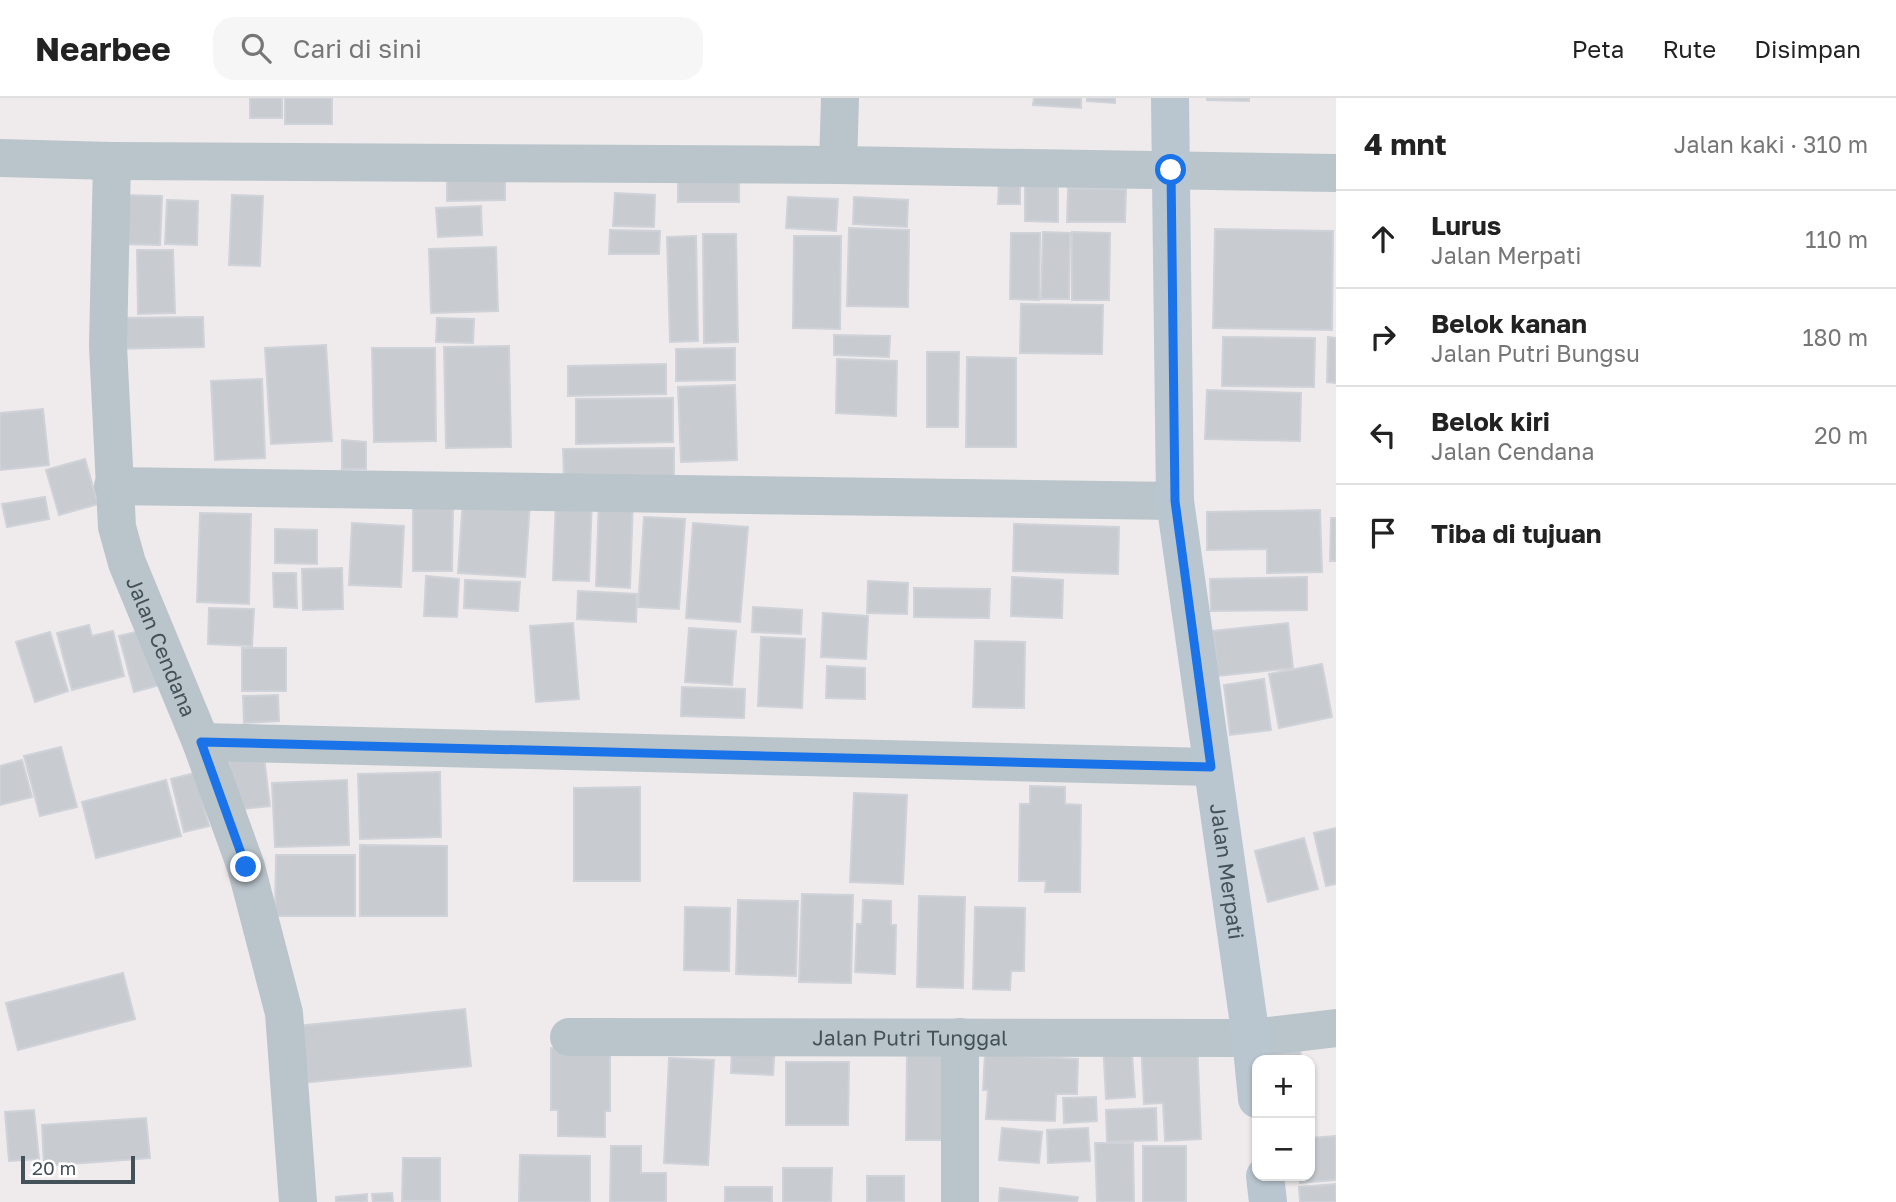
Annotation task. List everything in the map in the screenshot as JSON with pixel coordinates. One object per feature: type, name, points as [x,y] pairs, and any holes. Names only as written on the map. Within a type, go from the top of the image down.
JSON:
[{"type":"street","points":[[838,165],[840,98]]},
{"type":"street","name":"Jalan Merpati","points":[[1170,98],[1175,501],[1253,1055]]},
{"type":"street","points":[[0,158],[112,162],[838,165],[1336,173]]},
{"type":"street","name":"Jalan Cendana","points":[[112,162],[108,346],[117,527],[127,563],[201,742],[246,867],[284,1013],[298,1202]]},
{"type":"street","points":[[113,486],[1175,501]]},
{"type":"street","points":[[201,742],[1211,767]]},
{"type":"street","name":"Jalan Putri Tunggal","points":[[569,1037],[1251,1038],[1336,1028]]},
{"type":"street","points":[[960,1037],[960,1202]]},
{"type":"street","points":[[1266,1181],[1268,1202]]},
{"type":"building","points":[[250,98],[282,98],[282,118],[250,118]]},
{"type":"building","points":[[285,98],[332,98],[332,124],[285,124]]},
{"type":"building","points":[[1034,98],[1081,98],[1081,108],[1033,105]]},
{"type":"building","points":[[1087,98],[1115,98],[1115,103],[1087,101]]},
{"type":"building","points":[[1249,98],[1249,101],[1207,100]]},
{"type":"building","points":[[505,171],[505,200],[447,201],[447,172]]},
{"type":"building","points":[[678,171],[739,172],[739,202],[678,202]]},
{"type":"building","points":[[999,181],[1020,182],[1020,204],[998,204]]},
{"type":"building","points":[[1025,185],[1058,186],[1058,222],[1025,221]]},
{"type":"building","points":[[1068,188],[1126,189],[1125,222],[1067,222]]},
{"type":"building","points":[[615,193],[655,195],[654,227],[613,226]]},
{"type":"building","points":[[122,195],[162,196],[160,245],[120,244]]},
{"type":"building","points":[[232,195],[263,196],[260,266],[229,265]]},
{"type":"building","points":[[788,197],[838,199],[836,231],[786,228]]},
{"type":"building","points":[[854,197],[908,200],[907,227],[853,224]]},
{"type":"building","points":[[167,200],[198,201],[197,245],[165,244]]},
{"type":"building","points":[[481,206],[482,235],[438,237],[436,208]]},
{"type":"building","points":[[849,228],[909,230],[908,307],[847,306]]},
{"type":"building","points":[[1215,229],[1333,231],[1332,330],[1213,328]]},
{"type":"building","points":[[610,230],[660,231],[659,254],[609,254]]},
{"type":"building","points":[[1043,232],[1070,233],[1069,299],[1041,299]]},
{"type":"building","points":[[1072,232],[1110,233],[1109,300],[1072,300]]},
{"type":"building","points":[[1011,233],[1040,233],[1039,300],[1010,299]]},
{"type":"building","points":[[703,234],[736,234],[738,342],[704,343]]},
{"type":"building","points":[[696,236],[698,341],[670,342],[667,237]]},
{"type":"building","points":[[794,236],[841,236],[840,329],[793,328]]},
{"type":"building","points":[[496,247],[498,311],[431,313],[429,249]]},
{"type":"building","points":[[137,250],[173,250],[175,313],[138,314]]},
{"type":"building","points":[[1021,304],[1103,305],[1102,354],[1020,353]]},
{"type":"building","points":[[203,317],[204,347],[112,349],[112,318]]},
{"type":"building","points":[[437,318],[474,319],[473,343],[436,342]]},
{"type":"building","points":[[834,335],[890,336],[889,357],[834,355]]},
{"type":"building","points":[[1223,337],[1315,338],[1314,387],[1222,386]]},
{"type":"building","points":[[1328,337],[1336,338],[1336,383],[1327,382]]},
{"type":"building","points":[[326,345],[332,441],[271,444],[265,348]]},
{"type":"building","points":[[509,346],[511,447],[446,448],[444,347]]},
{"type":"building","points":[[372,348],[435,348],[436,441],[374,442]]},
{"type":"building","points":[[735,348],[735,380],[676,381],[676,349]]},
{"type":"building","points":[[927,352],[959,352],[958,427],[927,427]]},
{"type":"building","points":[[967,357],[1016,358],[1016,447],[966,447]]},
{"type":"building","points":[[837,359],[897,361],[896,416],[836,413]]},
{"type":"building","points":[[666,364],[666,394],[568,396],[568,366]]},
{"type":"building","points":[[262,379],[265,458],[215,460],[211,381]]},
{"type":"building","points":[[735,385],[737,460],[681,462],[678,387]]},
{"type":"building","points":[[1207,390],[1301,393],[1300,441],[1205,439]]},
{"type":"building","points":[[673,398],[673,442],[576,444],[576,399]]},
{"type":"building","points":[[43,409],[49,465],[0,470],[0,413]]},
{"type":"building","points":[[342,440],[366,442],[366,469],[342,469]]},
{"type":"building","points":[[674,448],[674,476],[564,476],[563,449]]},
{"type":"building","points":[[85,459],[98,504],[59,515],[46,470]]},
{"type":"building","points":[[556,495],[592,497],[589,581],[553,580]]},
{"type":"building","points":[[45,497],[49,519],[7,527],[2,504]]},
{"type":"building","points":[[463,498],[530,502],[525,577],[458,573]]},
{"type":"building","points":[[599,498],[633,499],[630,588],[596,586]]},
{"type":"building","points":[[413,504],[453,505],[452,571],[413,571]]},
{"type":"building","points":[[1320,510],[1322,572],[1267,573],[1267,549],[1207,550],[1207,512]]},
{"type":"building","points":[[200,513],[251,514],[249,604],[197,602]]},
{"type":"building","points":[[644,517],[685,519],[679,609],[638,607]]},
{"type":"building","points":[[1331,518],[1336,518],[1336,561],[1330,561]]},
{"type":"building","points":[[352,523],[404,526],[401,587],[349,585]]},
{"type":"building","points":[[693,523],[748,527],[740,622],[686,618]]},
{"type":"building","points":[[1014,524],[1119,527],[1118,574],[1013,571]]},
{"type":"building","points":[[275,529],[317,530],[317,564],[275,563]]},
{"type":"building","points":[[342,568],[343,609],[303,610],[302,569]]},
{"type":"building","points":[[273,573],[296,573],[297,608],[274,607]]},
{"type":"building","points":[[426,576],[459,579],[457,617],[424,616]]},
{"type":"building","points":[[1012,577],[1063,580],[1062,618],[1011,616]]},
{"type":"building","points":[[1307,577],[1307,610],[1211,611],[1210,579]]},
{"type":"building","points":[[465,580],[520,582],[518,611],[464,608]]},
{"type":"building","points":[[868,581],[908,583],[907,614],[867,613]]},
{"type":"building","points":[[914,588],[990,589],[989,618],[914,617]]},
{"type":"building","points":[[578,591],[637,594],[636,622],[577,619]]},
{"type":"building","points":[[753,607],[802,610],[801,634],[752,632]]},
{"type":"building","points":[[209,608],[254,609],[252,646],[208,644]]},
{"type":"building","points":[[823,613],[868,616],[866,659],[821,657]]},
{"type":"building","points":[[573,623],[579,699],[536,702],[530,626]]},
{"type":"building","points":[[1288,623],[1293,668],[1218,676],[1213,631]]},
{"type":"building","points":[[89,625],[92,636],[113,631],[124,676],[72,690],[57,633]]},
{"type":"building","points":[[152,628],[167,683],[134,692],[119,636]]},
{"type":"building","points":[[689,628],[736,631],[732,685],[685,682]]},
{"type":"building","points":[[50,632],[68,691],[35,702],[16,642]]},
{"type":"building","points":[[761,637],[805,639],[802,708],[758,706]]},
{"type":"building","points":[[975,641],[1025,642],[1024,708],[973,707]]},
{"type":"building","points":[[242,648],[286,648],[286,691],[242,691]]},
{"type":"building","points":[[1322,664],[1332,717],[1279,728],[1269,674]]},
{"type":"building","points":[[827,666],[865,668],[865,699],[826,698]]},
{"type":"building","points":[[1264,679],[1271,730],[1230,735],[1224,685]]},
{"type":"building","points":[[682,687],[745,689],[744,718],[681,716]]},
{"type":"building","points":[[278,695],[279,721],[244,723],[243,696]]},
{"type":"building","points":[[61,747],[77,807],[40,816],[24,756]]},
{"type":"building","points":[[264,757],[270,806],[234,810],[229,760]]},
{"type":"building","points":[[22,760],[32,797],[0,805],[0,766]]},
{"type":"building","points":[[440,772],[441,837],[360,839],[358,774]]},
{"type":"building","points":[[195,773],[209,826],[184,832],[171,779]]},
{"type":"building","points":[[166,780],[181,836],[96,858],[82,802]]},
{"type":"building","points":[[347,780],[349,845],[275,847],[272,783]]},
{"type":"building","points":[[1030,786],[1065,787],[1065,804],[1081,805],[1080,892],[1045,892],[1046,881],[1019,881],[1020,804],[1030,804]]},
{"type":"building","points":[[640,787],[640,881],[574,881],[574,788]]},
{"type":"building","points":[[854,793],[907,795],[903,884],[850,882]]},
{"type":"building","points":[[1336,828],[1336,884],[1326,886],[1314,833]]},
{"type":"building","points":[[1304,838],[1318,889],[1268,902],[1255,851]]},
{"type":"building","points":[[360,845],[447,846],[447,916],[360,916]]},
{"type":"building","points":[[276,855],[355,855],[355,916],[275,916]]},
{"type":"building","points":[[802,894],[853,895],[851,983],[799,982]]},
{"type":"building","points":[[919,896],[965,897],[963,988],[917,987]]},
{"type":"building","points":[[738,900],[798,901],[796,976],[736,974]]},
{"type":"building","points":[[863,900],[891,901],[891,925],[896,925],[895,974],[855,972],[857,924],[862,924]]},
{"type":"building","points":[[685,907],[730,908],[729,971],[684,970]]},
{"type":"building","points":[[975,907],[1025,908],[1024,971],[1011,971],[1010,990],[973,989]]},
{"type":"building","points":[[123,973],[135,1019],[18,1050],[6,1003]]},
{"type":"building","points":[[465,1009],[471,1066],[302,1083],[297,1026]]},
{"type":"building","points":[[1131,1039],[1135,1097],[1106,1099],[1103,1041]]},
{"type":"building","points":[[1197,1040],[1201,1139],[1165,1141],[1163,1103],[1144,1104],[1141,1042]]},
{"type":"building","points":[[732,1042],[775,1044],[773,1075],[731,1073]]},
{"type":"building","points":[[1300,1045],[1301,1055],[1264,1055],[1263,1049]]},
{"type":"building","points":[[551,1048],[610,1048],[610,1111],[605,1111],[605,1137],[558,1136],[558,1110],[551,1110]]},
{"type":"building","points":[[907,1052],[955,1053],[955,1140],[906,1140]]},
{"type":"building","points":[[985,1054],[1078,1059],[1077,1094],[1056,1094],[1055,1121],[986,1119],[988,1090],[983,1090]]},
{"type":"building","points":[[669,1058],[714,1060],[708,1165],[664,1163]]},
{"type":"building","points":[[786,1062],[849,1062],[848,1125],[786,1125]]},
{"type":"building","points":[[1096,1097],[1097,1121],[1064,1123],[1063,1098]]},
{"type":"building","points":[[1156,1108],[1157,1140],[1107,1142],[1106,1110]]},
{"type":"building","points":[[34,1110],[39,1159],[9,1161],[5,1112]]},
{"type":"building","points":[[146,1118],[150,1158],[44,1166],[42,1125]]},
{"type":"building","points":[[1002,1128],[1042,1132],[1039,1163],[999,1160]]},
{"type":"building","points":[[1088,1128],[1090,1161],[1048,1163],[1047,1130]]},
{"type":"building","points":[[1336,1136],[1336,1180],[1300,1183],[1315,1181],[1315,1138]]},
{"type":"building","points":[[1095,1143],[1133,1143],[1134,1202],[1097,1202]]},
{"type":"building","points":[[611,1146],[641,1146],[641,1173],[666,1173],[666,1202],[610,1202]]},
{"type":"building","points":[[1143,1146],[1186,1146],[1186,1202],[1143,1202]]},
{"type":"building","points":[[520,1155],[590,1156],[590,1202],[519,1202]]},
{"type":"building","points":[[403,1158],[440,1158],[440,1201],[402,1201]]},
{"type":"building","points":[[783,1168],[832,1168],[831,1202],[783,1202]]},
{"type":"building","points":[[867,1176],[904,1176],[904,1202],[867,1202]]},
{"type":"building","points":[[1336,1184],[1336,1202],[1300,1202],[1299,1187]]},
{"type":"building","points":[[725,1187],[772,1187],[772,1202],[725,1202]]},
{"type":"building","points":[[1000,1188],[1078,1197],[1077,1202],[999,1202]]},
{"type":"building","points":[[392,1193],[393,1202],[373,1202],[372,1194]]},
{"type":"building","points":[[367,1194],[367,1202],[336,1202],[336,1197]]},
{"type":"route","points":[[246,867],[201,742],[1211,767],[1175,501],[1171,170]]}]
